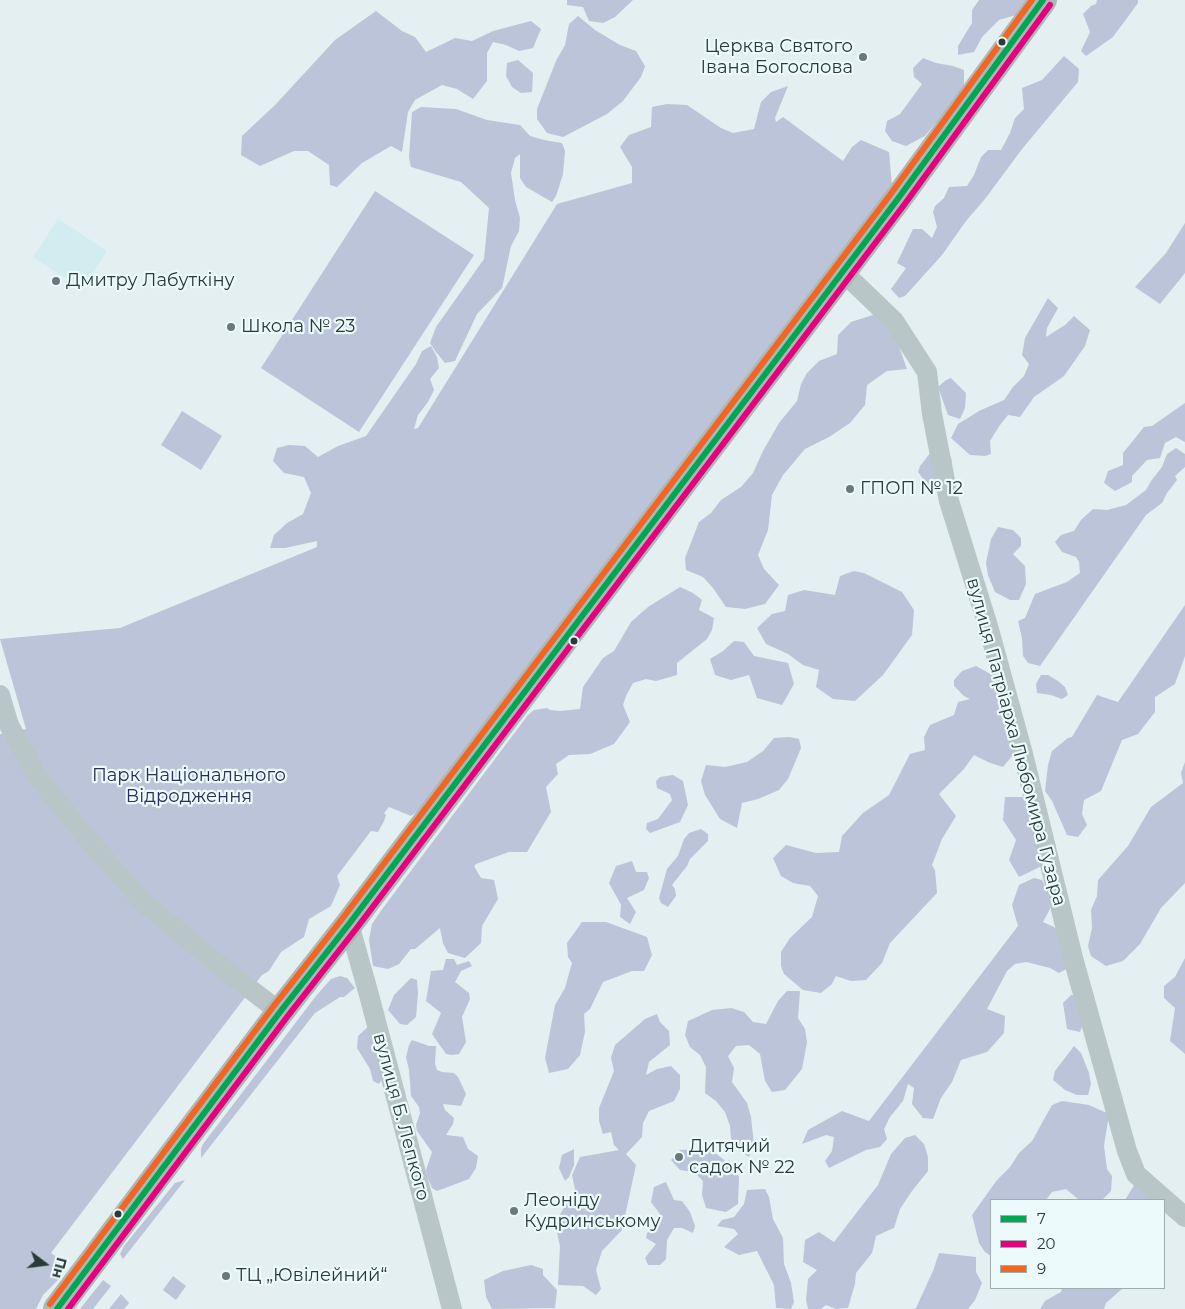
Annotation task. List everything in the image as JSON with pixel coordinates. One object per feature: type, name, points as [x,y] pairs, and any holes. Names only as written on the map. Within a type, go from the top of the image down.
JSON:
[{"type":"main road","points":[[57,1309],[280,1012],[349,924],[897,200],[1043,0]]},
{"type":"street","name":"вулиця Патріарха Любомира Гузара","points":[[842,271],[894,321],[927,372],[932,414],[949,501],[991,636],[1023,754],[1073,958],[1127,1151],[1136,1174],[1164,1199]]},
{"type":"street","points":[[0,695],[9,724],[39,779],[92,844],[144,902],[229,973],[280,1012]]},
{"type":"street","name":"вулиця Б. Лепкого","points":[[349,924],[370,994],[452,1309]]},
{"type":"street","name":"вулиця Патріарха Любомира Гузара","points":[[1165,1199],[1185,1217]]},
{"type":"green space","points":[[567,0],[633,0],[615,17],[603,23],[589,21],[583,7],[567,5]]},
{"type":"green space","points":[[979,0],[1035,0],[1016,15],[999,20],[982,37],[974,52],[958,55],[958,46],[972,23],[972,10]]},
{"type":"green space","points":[[1097,0],[1138,0],[1138,3],[1113,37],[1086,56],[1081,51],[1090,32],[1083,14],[1096,4]]},
{"type":"green space","points":[[376,11],[402,31],[415,37],[426,52],[455,38],[472,41],[493,31],[531,21],[541,29],[533,48],[519,51],[493,42],[487,53],[487,81],[473,99],[457,89],[442,85],[415,100],[408,112],[402,152],[391,146],[362,163],[337,187],[330,185],[329,165],[308,151],[294,151],[260,166],[241,155],[242,136],[276,104],[335,40]]},
{"type":"green space","points":[[578,16],[595,30],[620,45],[636,51],[645,66],[641,77],[623,101],[607,114],[563,137],[547,133],[537,119],[537,109],[556,61],[565,45],[569,24]]},
{"type":"green space","points":[[1064,56],[1079,69],[1078,82],[1022,149],[942,255],[905,296],[899,298],[891,289],[906,268],[897,263],[913,229],[922,229],[932,238],[937,227],[933,212],[935,206],[944,198],[949,187],[967,186],[974,175],[981,157],[988,150],[1001,150],[1015,118],[1024,109],[1022,88],[1042,80]]},
{"type":"green space","points":[[923,58],[964,70],[964,89],[925,136],[906,146],[892,141],[885,131],[887,121],[900,114],[922,84],[914,77],[913,68]]},
{"type":"green space","points":[[518,60],[533,73],[532,92],[521,93],[512,87],[506,76],[507,63]]},
{"type":"green space","name":"Парк Національного Відродження","points":[[788,86],[775,118],[776,122],[783,117],[843,161],[852,147],[861,140],[889,152],[892,186],[428,803],[411,816],[389,807],[384,813],[386,815],[378,832],[371,831],[337,876],[340,885],[331,906],[309,919],[304,937],[281,952],[269,971],[262,975],[51,1253],[66,1263],[62,1276],[43,1295],[36,1309],[0,1309],[0,734],[26,729],[0,639],[120,628],[317,547],[317,541],[285,548],[270,548],[274,535],[287,523],[303,514],[311,493],[304,477],[284,473],[273,461],[277,448],[289,445],[305,446],[318,457],[338,446],[366,436],[416,364],[422,351],[431,346],[437,357],[439,368],[430,379],[434,390],[418,415],[414,429],[418,428],[557,204],[632,183],[632,167],[620,147],[629,135],[651,127],[652,107],[667,104],[687,105],[721,128],[733,133],[754,129],[761,102],[771,92]]},
{"type":"green space","points":[[421,107],[456,109],[487,120],[520,125],[530,136],[562,143],[565,151],[563,174],[556,196],[552,202],[526,187],[520,178],[520,154],[515,158],[511,173],[520,218],[519,231],[511,246],[502,288],[477,314],[455,361],[445,363],[430,343],[436,327],[484,259],[489,208],[461,182],[411,167],[409,158],[412,112]]},
{"type":"green space","points":[[375,191],[474,255],[359,432],[261,368]]},
{"type":"green space","points":[[1185,223],[1185,273],[1160,304],[1135,287],[1166,253]]},
{"type":"green space","points":[[1048,298],[1058,308],[1047,328],[1046,337],[1065,325],[1074,316],[1090,330],[1085,346],[1064,376],[1034,397],[1020,417],[1008,415],[990,441],[991,454],[985,456],[970,455],[951,438],[958,424],[979,411],[1004,400],[1024,376],[1029,364],[1022,355],[1025,338]]},
{"type":"green space","points":[[879,313],[898,344],[907,369],[887,371],[867,385],[865,405],[850,423],[829,437],[805,449],[783,475],[772,495],[768,530],[758,555],[764,569],[779,585],[765,604],[745,609],[726,607],[703,577],[686,570],[685,558],[699,522],[711,513],[721,500],[741,487],[753,473],[779,423],[797,401],[801,384],[807,373],[819,361],[837,354],[838,335],[851,322]]},
{"type":"green space","points":[[951,378],[966,393],[965,408],[960,419],[948,415],[938,387]]},
{"type":"green space","points":[[1185,403],[1185,442],[1176,437],[1165,443],[1160,458],[1147,460],[1132,476],[1132,482],[1115,491],[1104,483],[1108,471],[1123,465],[1123,453],[1144,427],[1152,426]]},
{"type":"green space","points":[[182,411],[222,436],[201,470],[161,445]]},
{"type":"green space","points":[[946,446],[952,461],[948,475],[942,485],[931,486],[918,472],[920,466],[931,452]]},
{"type":"green space","points":[[1176,448],[1185,454],[1185,467],[1175,476],[1177,480],[1162,503],[1146,515],[1040,666],[1028,663],[1023,656],[1022,638],[1018,621],[1025,618],[1035,594],[1067,582],[1080,573],[1079,562],[1076,557],[1062,552],[1055,542],[1061,535],[1074,531],[1081,520],[1093,509],[1107,510],[1126,505],[1146,490],[1162,467],[1167,454]]},
{"type":"green space","points":[[998,527],[1013,530],[1021,538],[1021,546],[1013,554],[1025,566],[1026,584],[1019,600],[1010,600],[995,592],[988,575],[986,563],[991,539]]},
{"type":"green space","points":[[854,571],[864,573],[902,592],[914,610],[912,635],[883,675],[855,701],[833,699],[816,687],[819,670],[803,665],[788,654],[766,644],[757,628],[772,614],[785,611],[788,595],[804,590],[835,595],[840,576]]},
{"type":"green space","points":[[680,587],[702,600],[699,610],[714,618],[712,630],[707,639],[677,663],[677,675],[656,681],[646,679],[633,683],[623,705],[630,722],[614,744],[590,754],[569,755],[556,764],[558,774],[546,787],[551,812],[527,852],[509,852],[474,866],[481,878],[494,880],[498,899],[482,926],[481,943],[465,958],[448,953],[443,943],[440,928],[415,949],[411,949],[399,964],[388,969],[373,966],[369,940],[372,924],[528,715],[534,710],[547,708],[560,711],[580,709],[583,687],[603,658],[614,651],[631,622],[648,607]]},
{"type":"green space","points":[[1185,605],[1185,656],[1175,684],[1155,697],[1155,712],[1138,734],[1122,740],[1101,791],[1084,800],[1082,814],[1087,825],[1078,837],[1067,835],[1052,801],[1045,791],[1048,765],[1052,751],[1072,737],[1097,695],[1118,702]]},
{"type":"green space","points":[[734,641],[744,642],[754,656],[788,663],[794,684],[782,705],[757,698],[749,675],[731,680],[715,675],[710,659]]},
{"type":"green space","points":[[976,666],[996,677],[1006,696],[1000,709],[1007,715],[1017,750],[1003,767],[974,755],[964,769],[939,794],[956,816],[942,839],[932,865],[935,870],[937,893],[890,943],[882,963],[866,980],[851,981],[836,976],[832,984],[821,993],[803,990],[784,974],[781,966],[781,952],[790,938],[812,917],[818,896],[810,886],[793,883],[781,876],[773,858],[786,845],[816,853],[839,852],[842,836],[863,813],[889,795],[910,754],[925,750],[924,737],[930,725],[954,715],[958,702],[970,699],[954,686],[954,680],[962,671]]},
{"type":"green space","points":[[1041,675],[1048,675],[1058,681],[1065,687],[1068,695],[1062,699],[1037,693],[1036,684]]},
{"type":"green space","points":[[789,737],[799,739],[801,748],[788,779],[779,790],[758,799],[742,803],[737,828],[720,819],[705,795],[701,781],[706,765],[725,767],[747,762],[763,751],[774,738]]},
{"type":"green space","points":[[1185,762],[1185,883],[1161,908],[1140,944],[1123,961],[1106,966],[1091,956],[1088,946],[1092,928],[1091,910],[1097,896],[1098,880],[1128,846],[1151,807],[1183,783],[1181,773]]},
{"type":"green space","points":[[673,775],[683,781],[688,805],[680,822],[650,833],[646,829],[647,823],[658,819],[672,800],[670,794],[657,788],[656,781],[660,777]]},
{"type":"green space","points":[[1005,797],[1027,797],[1044,865],[1019,877],[1009,860],[1016,840],[1003,820]]},
{"type":"green space","points":[[701,829],[708,834],[708,841],[690,859],[687,866],[672,885],[676,896],[668,907],[661,903],[659,898],[667,869],[678,856],[684,839],[689,833]]},
{"type":"green space","points":[[632,861],[636,872],[647,872],[649,878],[644,890],[627,898],[636,912],[630,924],[620,917],[621,905],[609,883],[616,866]]},
{"type":"green space","points":[[1034,878],[1042,880],[1049,894],[1050,909],[1043,922],[1054,927],[1068,941],[1076,964],[1059,973],[1050,968],[1026,962],[1015,964],[1007,971],[987,1009],[1005,1016],[1004,1033],[987,1052],[961,1060],[952,1082],[941,1098],[933,1119],[923,1118],[912,1104],[914,1088],[908,1084],[903,1101],[890,1117],[884,1129],[887,1139],[880,1147],[866,1150],[829,1168],[825,1161],[832,1151],[834,1137],[826,1135],[802,1144],[808,1130],[842,1111],[869,1121],[1018,926],[1012,905],[1019,885]]},
{"type":"green space","points":[[582,922],[606,922],[647,937],[652,955],[644,971],[632,971],[603,982],[590,1009],[584,1014],[585,1032],[580,1055],[568,1069],[549,1073],[545,1058],[555,1005],[565,988],[572,963],[568,957],[567,943]]},
{"type":"green space","points":[[1185,958],[1185,1054],[1170,1041],[1175,1008],[1164,998],[1164,986],[1175,977]]},
{"type":"green space","points":[[446,959],[454,959],[457,965],[469,961],[472,966],[461,971],[455,982],[469,993],[470,999],[462,1017],[466,1042],[459,1054],[452,1055],[446,1054],[432,1034],[441,1013],[426,1001],[431,971],[443,970]]},
{"type":"green space","points":[[340,976],[347,978],[355,988],[344,997],[340,997],[315,1013],[201,1158],[203,1144],[316,996],[331,979]]},
{"type":"green space","points":[[411,978],[417,980],[416,1017],[407,1025],[400,1024],[388,1010],[394,995]]},
{"type":"green space","points":[[787,991],[800,991],[798,1018],[805,1029],[807,1042],[802,1069],[785,1090],[772,1092],[765,1081],[760,1054],[749,1045],[736,1046],[728,1056],[734,1068],[732,1082],[747,1103],[751,1117],[754,1144],[749,1157],[738,1150],[731,1139],[730,1126],[725,1112],[716,1101],[705,1093],[706,1067],[700,1055],[690,1047],[685,1035],[688,1021],[712,1010],[731,1008],[744,1012],[753,1022],[766,1024],[778,1001]]},
{"type":"green space","points":[[1071,995],[1079,996],[1085,1018],[1080,1032],[1067,1029],[1063,1003]]},
{"type":"green space","points":[[657,1014],[660,1022],[669,1031],[670,1045],[649,1062],[646,1075],[657,1069],[671,1066],[680,1075],[680,1089],[674,1101],[649,1111],[643,1123],[642,1137],[626,1154],[636,1165],[622,1230],[602,1251],[596,1270],[601,1289],[596,1295],[583,1286],[558,1285],[560,1246],[556,1228],[558,1218],[575,1189],[572,1175],[580,1157],[619,1150],[614,1145],[611,1132],[603,1134],[599,1121],[599,1108],[614,1071],[611,1058],[615,1045],[645,1019]]},
{"type":"green space","points":[[371,1024],[385,1073],[379,1084],[373,1081],[370,1069],[357,1048],[358,1036]]},
{"type":"green space","points":[[412,1040],[429,1046],[436,1046],[435,1064],[437,1070],[454,1073],[458,1077],[466,1094],[461,1106],[443,1104],[445,1110],[454,1118],[453,1124],[446,1135],[463,1137],[468,1149],[478,1156],[476,1168],[469,1179],[437,1191],[432,1188],[427,1176],[426,1170],[432,1152],[417,1131],[419,1107],[411,1096],[406,1057]]},
{"type":"green space","points":[[1074,1046],[1081,1053],[1089,1073],[1091,1084],[1088,1095],[1077,1095],[1065,1090],[1053,1080],[1055,1071]]},
{"type":"green space","points":[[1062,1101],[1089,1105],[1109,1114],[1104,1146],[1107,1169],[1112,1176],[1111,1191],[1103,1199],[1078,1199],[1066,1189],[1052,1192],[1047,1199],[990,1199],[990,1255],[985,1252],[979,1243],[972,1215],[997,1180],[1010,1167],[1019,1153],[1032,1141],[1052,1105]]},
{"type":"green space","points":[[915,1135],[924,1144],[928,1157],[928,1171],[900,1209],[894,1228],[876,1236],[872,1253],[856,1273],[848,1308],[836,1309],[826,1305],[821,1309],[808,1309],[806,1300],[808,1279],[817,1270],[803,1262],[805,1240],[819,1232],[834,1242],[878,1185],[891,1154],[905,1138]]},
{"type":"green space","points":[[574,1149],[574,1165],[569,1177],[565,1181],[559,1168],[562,1155]]},
{"type":"green space","points":[[680,1150],[711,1150],[732,1166],[739,1177],[738,1204],[726,1212],[706,1208],[702,1195],[703,1181],[694,1172],[680,1170],[671,1160]]},
{"type":"green space","points":[[185,1180],[123,1259],[120,1254],[124,1246],[175,1183]]},
{"type":"green space","points":[[666,1182],[674,1200],[682,1201],[690,1212],[695,1226],[693,1233],[682,1228],[674,1228],[667,1240],[666,1259],[660,1265],[648,1265],[645,1258],[656,1244],[646,1238],[647,1233],[659,1224],[660,1214],[651,1202],[654,1187]]},
{"type":"green space","points":[[1136,1182],[1153,1199],[1126,1199]]},
{"type":"green space","points":[[765,1189],[769,1197],[773,1219],[783,1238],[784,1264],[791,1283],[794,1302],[791,1309],[776,1308],[774,1285],[757,1251],[739,1255],[724,1247],[738,1234],[734,1229],[717,1226],[722,1220],[734,1217],[744,1204],[747,1190]]},
{"type":"green space","points":[[939,1253],[976,1257],[976,1272],[982,1283],[975,1300],[968,1309],[913,1309],[916,1308]]},
{"type":"green space","points":[[531,1265],[543,1269],[543,1275],[557,1290],[555,1308],[492,1309],[486,1297],[484,1280],[503,1271]]},
{"type":"green space","points":[[173,1276],[186,1286],[176,1300],[163,1290]]},
{"type":"green space","points":[[103,1280],[111,1286],[93,1309],[80,1309]]},
{"type":"green space","points":[[1062,1289],[1122,1289],[1106,1303],[1104,1309],[1040,1309],[1045,1301],[1061,1292]]},
{"type":"green space","points":[[121,1294],[129,1303],[124,1309],[109,1309]]},
{"type":"shaded area","points":[[58,219],[107,251],[82,289],[33,257]]},
{"type":"transit line","name":"9","points":[[50,1304],[273,1007],[342,919],[890,195],[1032,0]]},
{"type":"transit line","name":"7","points":[[57,1309],[280,1012],[349,924],[897,200],[1043,0]]},
{"type":"transit line","name":"20","points":[[68,1309],[287,1017],[356,929],[904,205],[1050,5]]},
{"type":"place","name":"Церква Святого Івана Богослова","points":[[863,57]]},
{"type":"place","name":"Дмитру Лабуткіну","points":[[56,281]]},
{"type":"place","name":"Школа № 23","points":[[231,327]]},
{"type":"place","name":"ГПОП № 12","points":[[850,489]]},
{"type":"place","name":"Дитячий садок № 22","points":[[679,1157]]},
{"type":"place","name":"Леоніду Кудринському","points":[[514,1211]]},
{"type":"place","name":"ТЦ „Ювілейний“","points":[[226,1276]]}]
